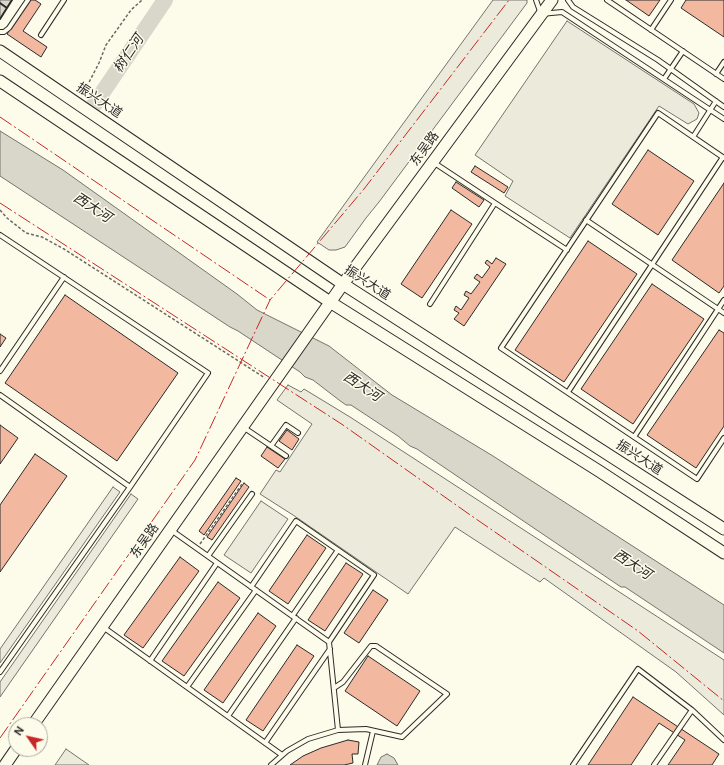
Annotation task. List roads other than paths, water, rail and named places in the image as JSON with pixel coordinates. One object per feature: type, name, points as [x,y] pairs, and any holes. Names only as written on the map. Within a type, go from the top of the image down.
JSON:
[{"type":"main road","name":"东吴路","points":[[39,717],[330,302],[552,0]]},
{"type":"main road","name":"振兴大道","points":[[0,51],[343,284],[724,529]]},
{"type":"main road","points":[[0,81],[330,302],[599,471],[724,553]]},
{"type":"lane","points":[[0,32],[4,32],[9,28],[28,0]]},
{"type":"lane","points":[[41,35],[64,0]]},
{"type":"lane","points":[[536,0],[541,14],[562,12],[724,120]]},
{"type":"lane","points":[[568,0],[573,6],[724,106]]},
{"type":"lane","points":[[607,0],[724,79]]},
{"type":"lane","points":[[651,30],[671,0]]},
{"type":"lane","points":[[664,79],[683,51]]},
{"type":"lane","points":[[716,74],[724,62]]},
{"type":"lane","points":[[693,137],[716,101]]},
{"type":"lane","points":[[568,392],[724,158],[658,114],[501,348],[697,479],[724,438]]},
{"type":"lane","points":[[433,161],[566,250]]},
{"type":"lane","points":[[430,304],[495,203]]},
{"type":"lane","points":[[586,220],[724,312]]},
{"type":"lane","points":[[0,234],[208,373],[0,672]]},
{"type":"lane","points":[[0,370],[64,277]]},
{"type":"lane","points":[[634,437],[724,300]]},
{"type":"lane","points":[[0,395],[130,486]]},
{"type":"lane","points":[[271,446],[286,425],[298,433]]},
{"type":"lane","points":[[243,427],[286,456]]},
{"type":"lane","points":[[208,556],[252,494]]},
{"type":"lane","points":[[251,586],[296,521],[374,575],[329,642],[338,730]]},
{"type":"lane","points":[[170,530],[329,642]]},
{"type":"lane","points":[[228,716],[338,550]]},
{"type":"lane","points":[[150,661],[217,563]]},
{"type":"lane","points":[[187,687],[256,590]]},
{"type":"lane","points":[[102,626],[282,755]]},
{"type":"lane","points":[[271,765],[287,751],[308,739],[338,730],[353,729],[373,731],[402,737],[447,694],[376,646],[371,646],[343,682],[334,688]]},
{"type":"lane","points":[[265,743],[330,649]]},
{"type":"lane","points":[[573,765],[638,669],[692,710],[724,740]]},
{"type":"lane","points":[[654,765],[692,710]]},
{"type":"lane","points":[[365,765],[373,731]]},
{"type":"water","points":[[0,0],[12,0],[0,19]]},
{"type":"water","name":"西大河","points":[[0,131],[63,170],[237,294],[257,310],[329,346],[392,395],[493,456],[724,605],[724,653],[625,587],[621,587],[351,405],[346,405],[313,380],[305,377],[300,372],[238,331],[0,176]]},
{"type":"water","points":[[387,754],[394,758],[398,765],[377,765],[381,757]]},
{"type":"waterway","name":"树仁河","points":[[92,108],[165,0]]}]
